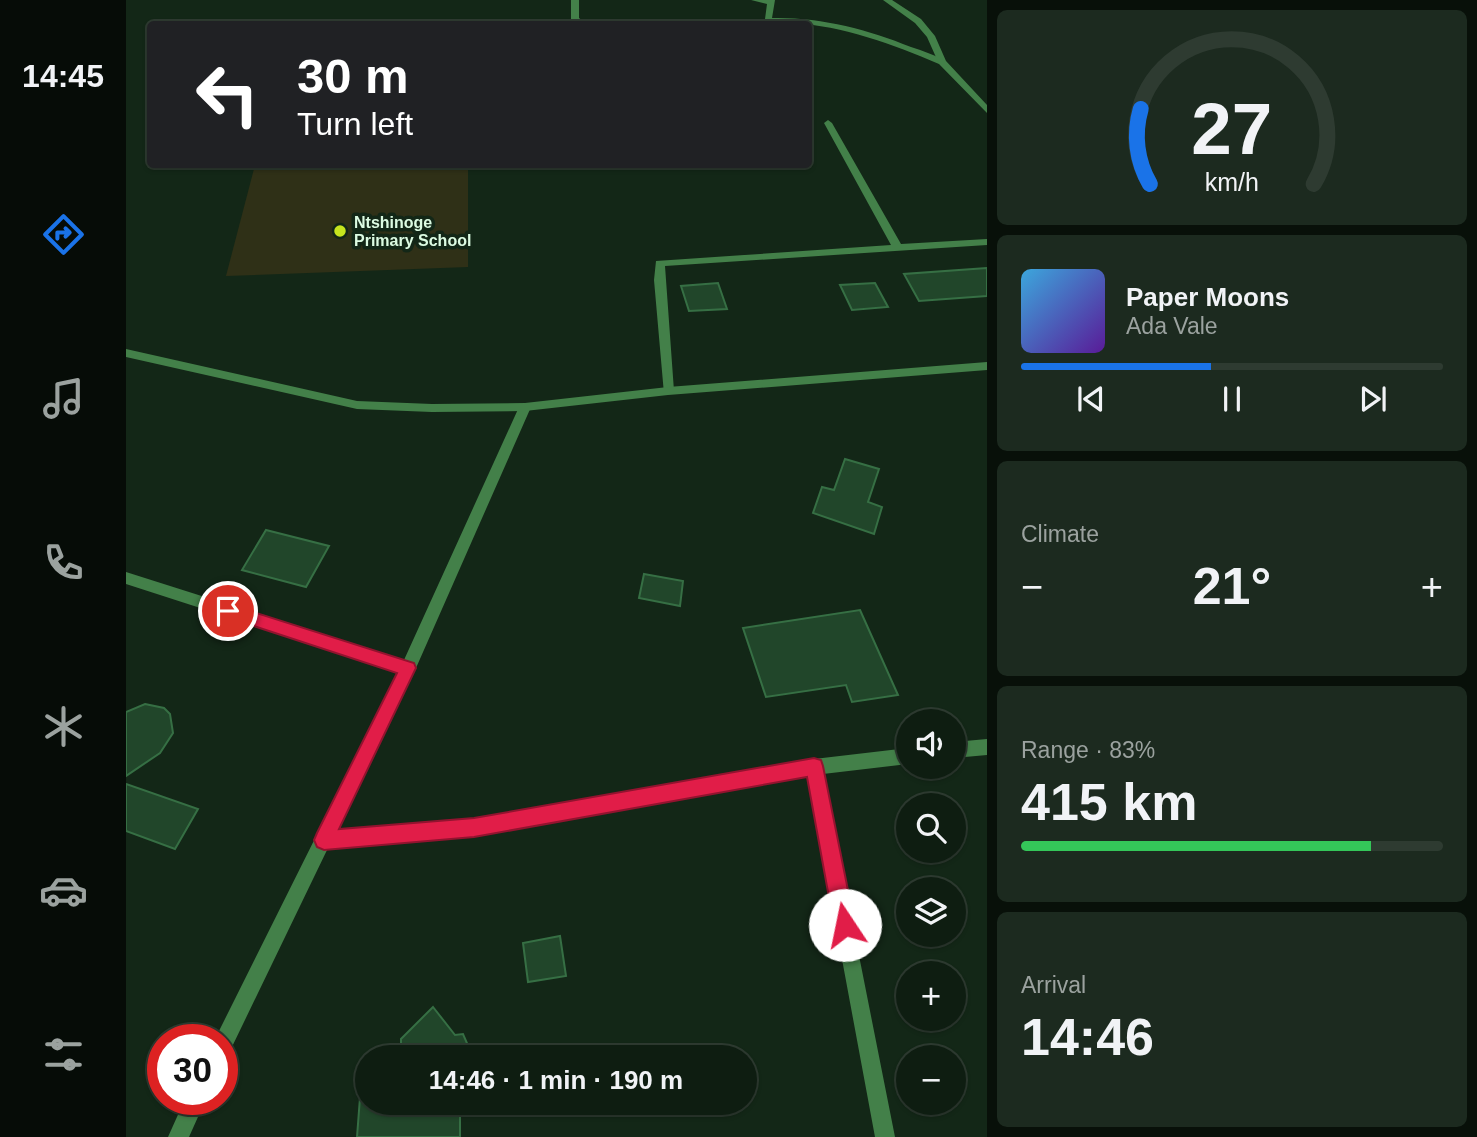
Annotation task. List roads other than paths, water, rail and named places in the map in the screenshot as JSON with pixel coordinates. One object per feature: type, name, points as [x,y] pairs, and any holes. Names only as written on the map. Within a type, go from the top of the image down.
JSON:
[{"type":"street","points":[[575,0],[575,19],[579,21]]},
{"type":"street","points":[[755,0],[770,1],[768,21]]},
{"type":"street","points":[[887,0],[918,21],[930,36],[942,62],[987,110]]},
{"type":"street","points":[[812,23],[826,23],[891,40],[942,62]]},
{"type":"street","points":[[828,123],[897,247]]},
{"type":"street","points":[[668,391],[660,263],[987,242]]},
{"type":"street","points":[[126,353],[357,405],[525,407],[668,391],[987,366]]},
{"type":"street","points":[[233,1024],[408,668],[525,407]]},
{"type":"street","points":[[126,578],[408,668]]},
{"type":"street","points":[[966,749],[987,747]]},
{"type":"street","points":[[324,840],[474,827],[814,766],[896,757]]},
{"type":"street","points":[[814,766],[886,1137]]},
{"type":"street","points":[[178,1137],[188,1115]]},
{"type":"place","name":"Ntshinoge Primary School","points":[[340,231]]}]
